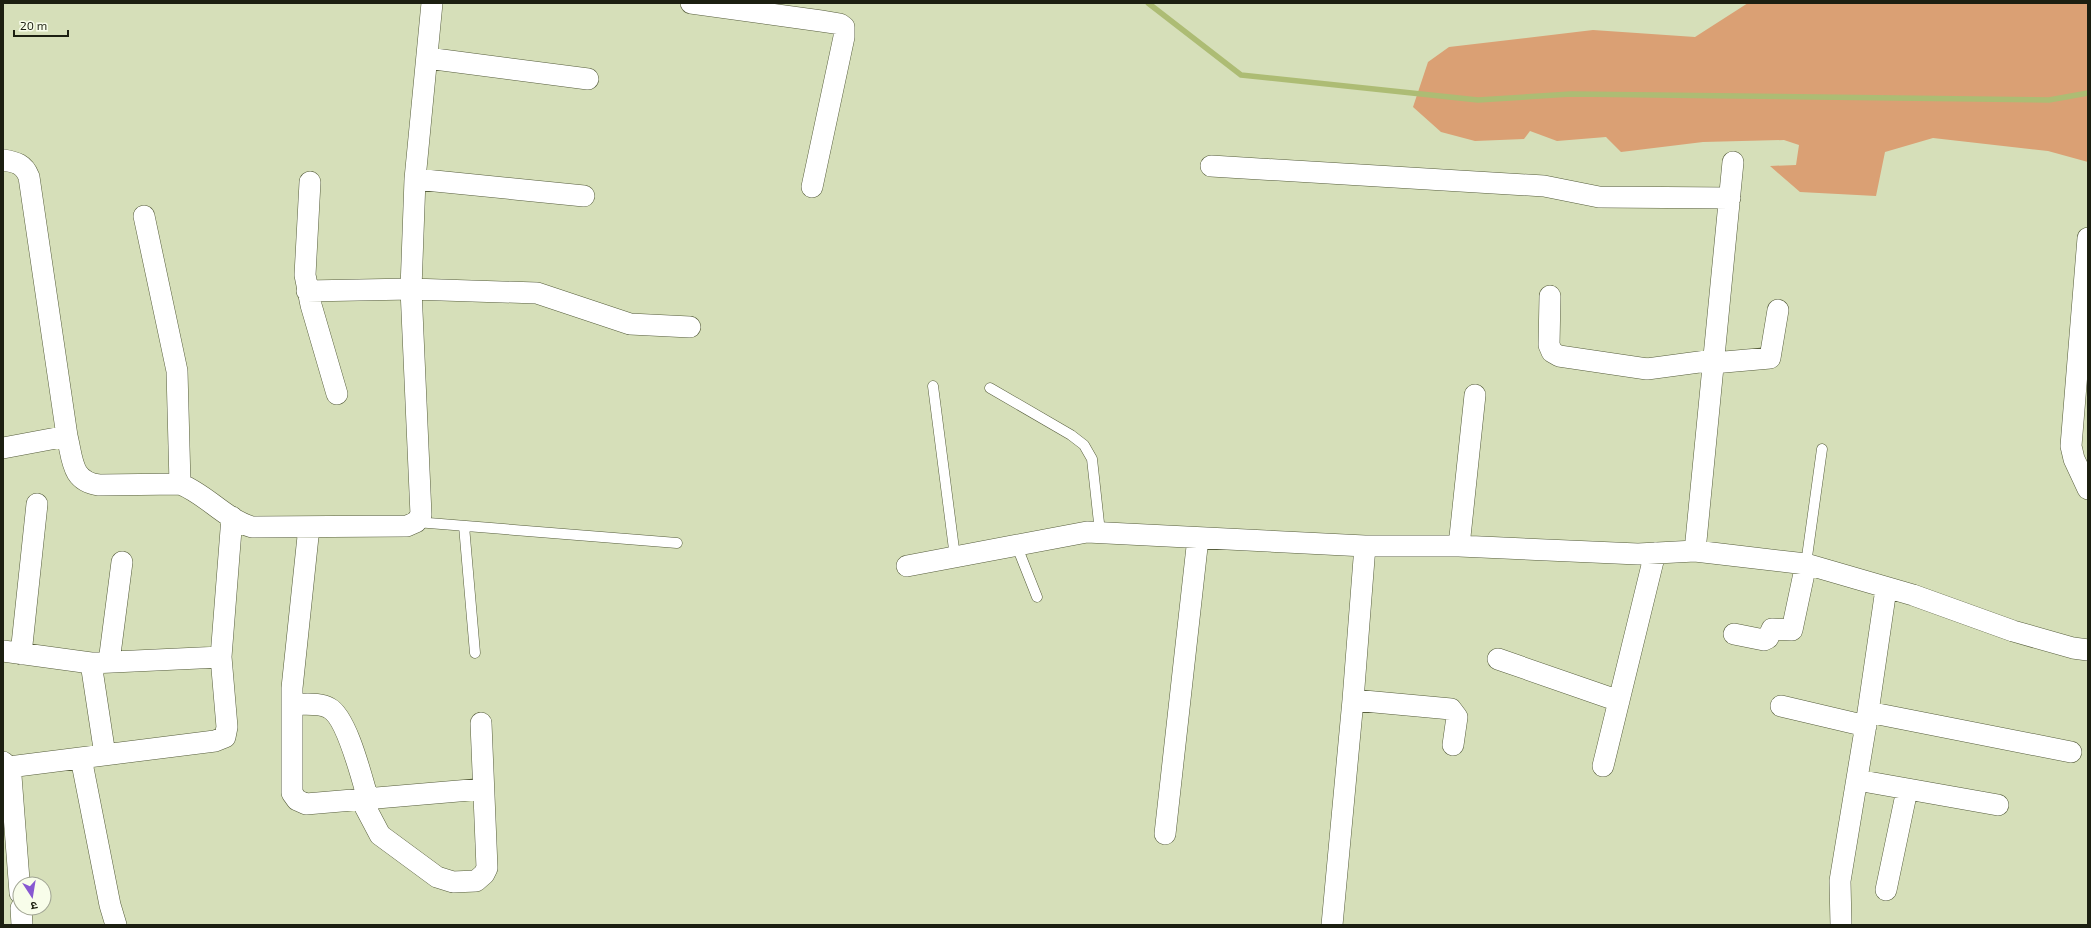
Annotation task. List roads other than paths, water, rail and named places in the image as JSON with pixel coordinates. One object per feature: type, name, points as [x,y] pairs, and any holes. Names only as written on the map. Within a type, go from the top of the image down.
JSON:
[{"type":"street","points":[[3,160],[21,165],[26,170],[29,177],[67,436],[75,469],[79,478],[88,483],[180,484],[190,488],[241,524],[252,527],[407,526],[416,522],[421,515],[411,289],[415,179],[432,3]]},
{"type":"street","points":[[691,3],[821,21],[840,24],[844,27],[844,37],[812,187]]},
{"type":"street","points":[[427,58],[588,79]]},
{"type":"street","points":[[1695,552],[1733,162]]},
{"type":"street","points":[[1211,166],[1544,186],[1599,197],[1730,198]]},
{"type":"street","points":[[415,179],[584,196]]},
{"type":"street","points":[[310,182],[304,262],[307,291],[336,394]]},
{"type":"street","points":[[144,216],[177,371],[180,484]]},
{"type":"street","points":[[2088,238],[2071,446],[2074,459],[2088,489]]},
{"type":"street","points":[[307,291],[411,289],[536,293],[630,324],[690,327]]},
{"type":"street","points":[[1550,296],[1549,345],[1552,352],[1559,356],[1647,369],[1770,358],[1778,310]]},
{"type":"street","points":[[1460,546],[1475,395]]},
{"type":"street","points":[[3,448],[67,436]]},
{"type":"street","points":[[37,504],[12,653],[100,663],[220,657]]},
{"type":"street","points":[[18,876],[6,764],[81,758],[215,741],[225,737],[227,728],[220,657],[232,517]]},
{"type":"street","points":[[309,526],[292,688],[292,793],[297,800],[306,804],[482,789]]},
{"type":"street","points":[[907,566],[1073,533],[1100,532],[1364,546],[1460,546],[1638,554],[1695,552],[1806,564],[1886,589],[1913,595],[2013,631],[2073,648],[2088,650]]},
{"type":"street","points":[[1165,834],[1198,538]]},
{"type":"street","points":[[1332,925],[1353,700],[1364,546]]},
{"type":"street","points":[[1603,766],[1655,553]]},
{"type":"street","points":[[105,755],[100,663],[122,562]]},
{"type":"street","points":[[1734,634],[1764,640],[1768,638],[1772,629],[1792,630],[1806,564]]},
{"type":"street","points":[[1841,925],[1840,881],[1867,719],[1886,589]]},
{"type":"street","points":[[1498,659],[1619,701]]},
{"type":"street","points":[[1353,700],[1451,709],[1456,717],[1453,744]]},
{"type":"street","points":[[292,704],[321,705],[336,713],[353,748],[364,799],[380,835],[387,842],[437,877],[462,883],[476,881],[484,874],[487,868],[482,789],[481,723]]},
{"type":"street","points":[[1781,706],[2071,752]]},
{"type":"street","points":[[81,758],[110,905],[116,925]]},
{"type":"street","points":[[1857,780],[1998,805]]},
{"type":"street","points":[[1886,890],[1907,790]]},
{"type":"lane","points":[[933,386],[956,556]]},
{"type":"lane","points":[[990,388],[1071,435],[1084,445],[1092,459],[1100,532]]},
{"type":"lane","points":[[1806,564],[1822,449]]},
{"type":"lane","points":[[416,522],[678,543]]},
{"type":"lane","points":[[464,526],[475,653]]},
{"type":"lane","points":[[1016,544],[1037,598]]},
{"type":"waterway","points":[[1148,3],[1241,75],[1478,100],[1571,94],[2049,100],[2088,93]]}]
